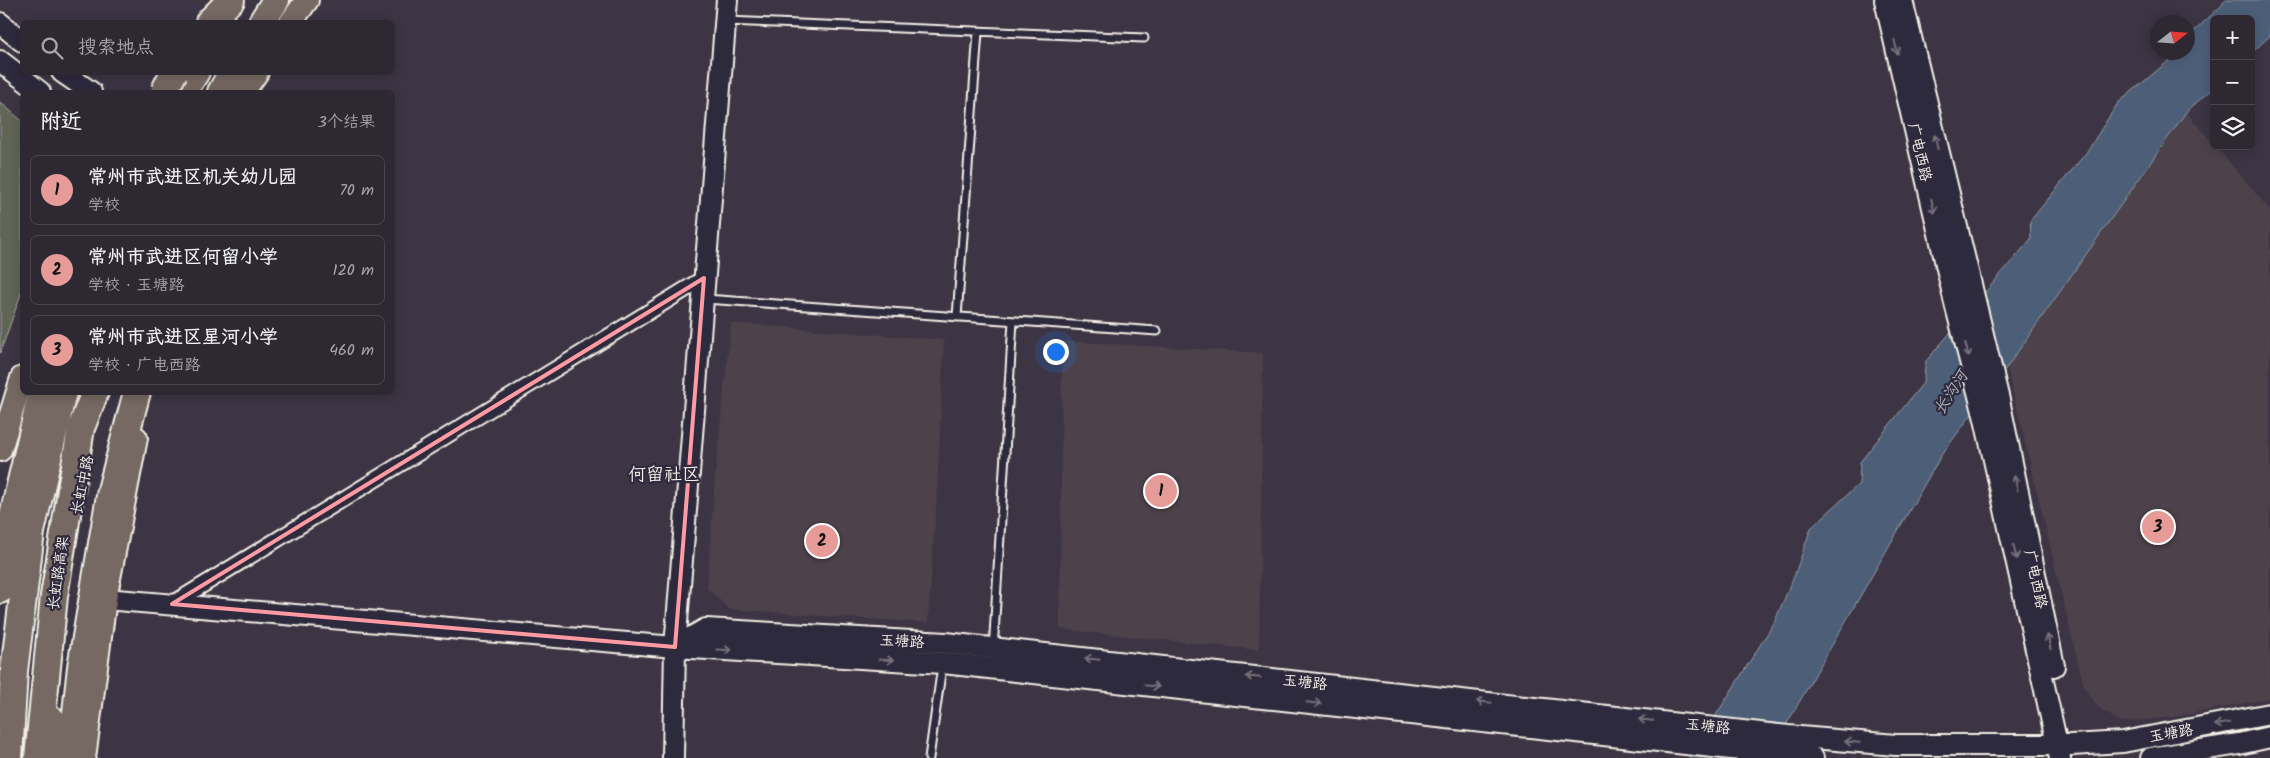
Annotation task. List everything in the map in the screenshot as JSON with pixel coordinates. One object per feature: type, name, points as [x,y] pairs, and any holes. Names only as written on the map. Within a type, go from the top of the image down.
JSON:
[{"type":"highway","points":[[211,20],[232,0]]},
{"type":"highway","points":[[231,20],[245,0]]},
{"type":"highway","points":[[263,20],[276,0]]},
{"type":"highway","points":[[165,90],[172,75]]},
{"type":"highway","points":[[184,90],[194,75]]},
{"type":"highway","points":[[0,590],[6,545],[41,395]]},
{"type":"highway","name":"长虹路高架","points":[[9,758],[14,671],[32,532],[62,395]]},
{"type":"highway","name":"长虹路高架","points":[[38,758],[54,596],[81,428],[94,395]]},
{"type":"highway","points":[[72,758],[81,667],[112,490],[136,395]]},
{"type":"main road","points":[[219,20],[232,0]]},
{"type":"main road","points":[[292,20],[307,0]]},
{"type":"main road","points":[[166,90],[178,75]]},
{"type":"main road","points":[[176,90],[186,75]]},
{"type":"main road","points":[[228,87],[251,75]]},
{"type":"main road","points":[[250,90],[256,75]]},
{"type":"main road","points":[[0,450],[20,385]]},
{"type":"main road","points":[[0,719],[17,541],[49,395]]},
{"type":"main road","name":"长虹中路","points":[[52,758],[56,688],[75,516],[102,395]]},
{"type":"main road","points":[[84,758],[105,598],[145,395]]},
{"type":"street","points":[[673,758],[675,647],[727,0]]},
{"type":"street","name":"广电西路","points":[[1884,0],[1955,303],[2066,751]]},
{"type":"street","name":"广电西路","points":[[1902,0],[1999,400],[2066,751]]},
{"type":"street","points":[[0,23],[20,39]]},
{"type":"street","points":[[0,61],[37,90]]},
{"type":"street","points":[[66,75],[88,90]]},
{"type":"street","points":[[172,604],[704,278]]},
{"type":"street","points":[[105,598],[675,647]]},
{"type":"street","name":"玉塘路","points":[[675,647],[706,629],[946,643],[1694,725],[1786,745],[1813,758]]},
{"type":"street","name":"玉塘路","points":[[675,647],[943,663],[1688,744],[2002,746],[2066,751],[2270,714]]},
{"type":"street","name":"玉塘路","points":[[2151,758],[2239,744],[2270,737]]},
{"type":"lane","points":[[726,21],[1144,38]]},
{"type":"lane","points":[[958,317],[978,32]]},
{"type":"lane","points":[[702,299],[1157,331]]},
{"type":"lane","points":[[992,668],[1013,321]]},
{"type":"lane","points":[[930,758],[946,643]]},
{"type":"highlighted area","points":[[704,278],[675,647],[172,604]]},
{"type":"shaded area","points":[[2186,112],[2210,140],[2210,150],[2219,150],[2270,210],[2270,698],[2174,717],[2120,722],[2098,707],[2084,687],[2007,367]]},
{"type":"shaded area","points":[[731,323],[944,340],[937,494],[928,623],[729,609],[707,588],[715,477]]},
{"type":"shaded area","points":[[1062,341],[1263,353],[1259,650],[1060,629]]},
{"type":"green space","points":[[0,102],[20,119],[20,297],[0,353]]},
{"type":"water","points":[[2225,0],[2270,0],[2270,36],[2255,49],[2255,15],[2211,15]]},
{"type":"water","name":"长沟河","points":[[2210,16],[2210,91],[2186,112],[2007,367],[1942,454],[1767,758],[1689,758],[1774,623],[1795,574],[1811,528],[1859,484],[1860,462],[1923,383],[1926,361],[2031,239],[2030,221],[2086,153],[2118,103],[2170,60],[2195,60],[2195,30]]},
{"type":"place","name":"常州市武进区机关幼儿园","points":[[1161,491]]},
{"type":"place","name":"常州市武进区星河小学","points":[[2158,527]]},
{"type":"place","name":"常州市武进区何留小学","points":[[822,541]]},
{"type":"district","name":"何留社区","points":[[664,474]]}]
